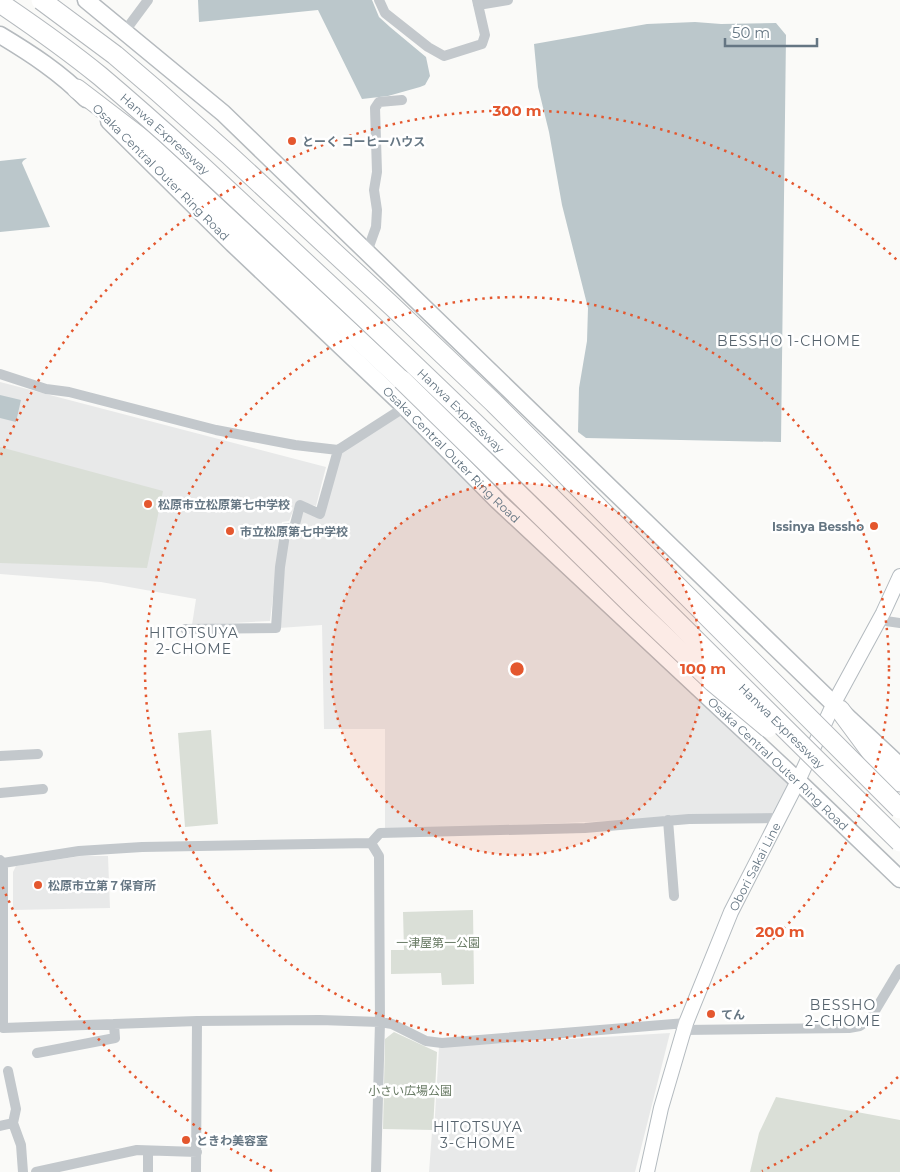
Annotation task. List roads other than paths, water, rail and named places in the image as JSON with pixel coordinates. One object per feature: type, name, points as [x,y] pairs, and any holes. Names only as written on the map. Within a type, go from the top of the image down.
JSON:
[{"type":"highway","name":"Hanwa Expressway","points":[[41,0],[116,55],[157,90],[494,402],[900,809]]},
{"type":"highway","name":"Hanwa Expressway","points":[[0,3],[97,74],[139,110],[317,274],[482,430],[900,842]]},
{"type":"highway","points":[[77,89],[145,141],[368,347],[713,682],[842,786]]},
{"type":"highway","points":[[837,707],[874,756],[900,782]]},
{"type":"main road","points":[[86,0],[223,113],[900,766]]},
{"type":"main road","name":"Osaka Central Outer Ring Road","points":[[0,35],[27,52],[77,89],[219,230],[405,407],[498,501],[900,878]]},
{"type":"main road","name":"Obori Sakai Line","points":[[647,1172],[661,1108],[685,1027],[731,912],[837,707],[900,576]]},
{"type":"street","points":[[124,31],[148,0]]},
{"type":"street","points":[[379,0],[385,13],[428,47],[444,56],[482,44],[485,35],[477,3],[508,0]]},
{"type":"street","points":[[367,252],[376,227],[377,210],[374,190],[377,172],[375,108],[379,102],[402,100]]},
{"type":"street","points":[[0,374],[46,389],[69,392],[216,430],[295,445],[338,450],[405,407]]},
{"type":"street","points":[[184,629],[276,628],[280,567],[286,528],[294,528],[300,505],[320,514],[338,450]]},
{"type":"street","points":[[879,620],[900,623]]},
{"type":"street","points":[[0,756],[38,754]]},
{"type":"street","points":[[0,793],[43,789]]},
{"type":"street","points":[[779,818],[689,818],[585,828],[380,833],[371,844],[142,847],[79,851],[2,862],[1,997],[3,1028],[197,1021],[320,1020],[392,1024],[426,1041],[442,1042],[685,1027],[849,1028],[860,1026],[870,1019],[900,969]]},
{"type":"street","points":[[668,820],[674,896]]},
{"type":"street","points":[[371,844],[379,856],[380,1022],[376,1172]]},
{"type":"street","points":[[196,1172],[197,1021]]},
{"type":"street","points":[[37,1053],[115,1038],[114,1024]]},
{"type":"street","points":[[8,1071],[16,1109],[12,1123],[21,1144],[24,1172]]},
{"type":"street","points":[[0,1126],[12,1123]]},
{"type":"street","points":[[36,1172],[137,1150],[196,1152]]},
{"type":"street","points":[[148,1151],[148,1172]]},
{"type":"place","name":"とーく コーヒーハウス","points":[[292,141]]},
{"type":"place","name":"松原市立松原第七中学校","points":[[148,504]]},
{"type":"place","name":"Issinya Bessho","points":[[874,526]]},
{"type":"place","name":"市立松原第七中学校","points":[[230,531]]},
{"type":"place","name":"松原市立第７保育所","points":[[38,885]]},
{"type":"place","name":"てん","points":[[711,1014]]},
{"type":"place","name":"ときわ美容室","points":[[186,1140]]},
{"type":"district","name":"BESSHO 1-CHOME","points":[[789,341]]},
{"type":"district","name":"HITOTSUYA 2-CHOME","points":[[194,642]]},
{"type":"district","name":"BESSHO 2-CHOME","points":[[843,1014]]},
{"type":"district","name":"HITOTSUYA 3-CHOME","points":[[478,1136]]},
{"type":"park label","name":"一津屋第一公園","points":[[438,942]]},
{"type":"park label","name":"小さい広場公園","points":[[410,1090]]}]
